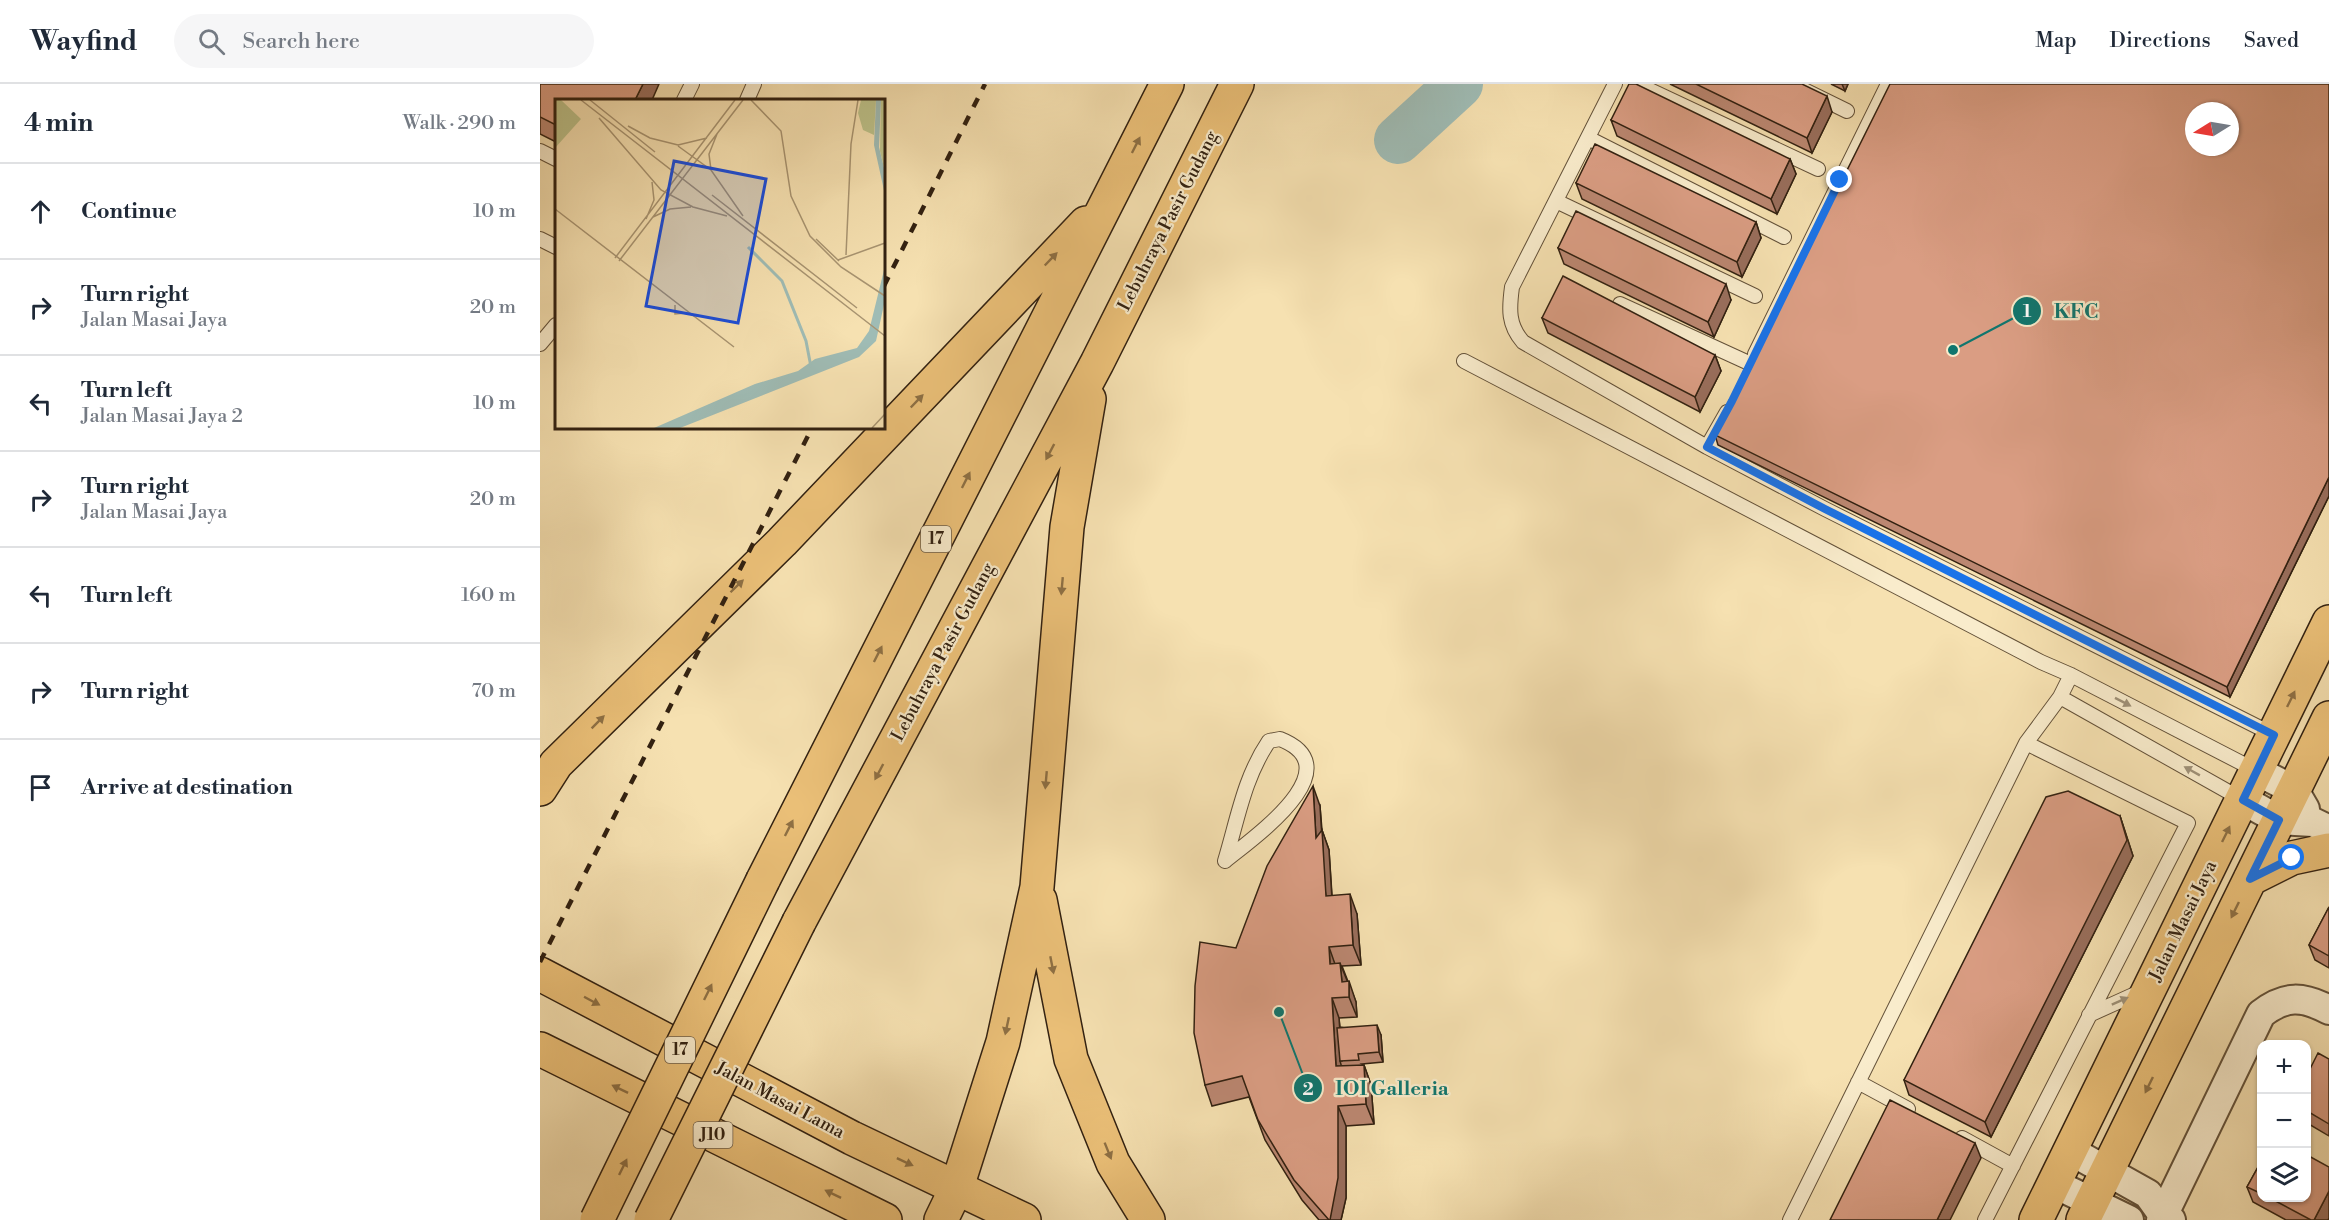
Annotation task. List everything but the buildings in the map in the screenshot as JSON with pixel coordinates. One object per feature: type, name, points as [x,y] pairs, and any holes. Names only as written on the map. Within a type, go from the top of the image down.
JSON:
[{"type":"main road","name":"17","points":[[597,1220],[763,880],[1167,84]]},
{"type":"main road","name":"Lebuhraya Pasir Gudang","points":[[651,1220],[799,922],[1097,363],[1237,84]]},
{"type":"main road","points":[[546,775],[782,542],[1110,198]]},
{"type":"main road","points":[[941,1220],[957,1186],[1003,1042],[1037,887],[1067,527],[1081,436],[1097,363]]},
{"type":"main road","name":"Jalan Masai Jaya","points":[[2036,1220],[2329,622]]},
{"type":"main road","points":[[2329,719],[2329,732]]},
{"type":"main road","points":[[2087,1211],[2329,719]]},
{"type":"main road","points":[[2250,879],[2292,858],[2329,850]]},
{"type":"main road","points":[[1037,887],[1071,1059],[1113,1163],[1148,1220]]},
{"type":"main road","name":"Jalan Masai Lama","points":[[540,974],[852,1138],[957,1186],[1024,1220]]},
{"type":"main road","name":"J10","points":[[540,1049],[885,1220]]},
{"type":"street","points":[[2250,785],[2294,790],[2321,826]]},
{"type":"street","points":[[2250,785],[2279,820],[2321,826]]},
{"type":"street","points":[[2071,1151],[2107,1171],[2156,1214],[2261,1014],[2271,1006],[2297,1000],[2311,1000],[2329,1010]]},
{"type":"street","points":[[2055,1184],[2087,1211],[2129,1220]]},
{"type":"lane","points":[[684,99],[692,84]]},
{"type":"lane","points":[[747,99],[754,84]]},
{"type":"lane","points":[[1615,84],[1512,287],[1510,303],[1514,331],[1523,342],[1707,447],[1825,509],[2274,735]]},
{"type":"lane","points":[[1637,84],[1829,174]]},
{"type":"lane","points":[[1792,84],[1858,116]]},
{"type":"lane","points":[[1620,304],[1748,368],[1766,301],[1858,116],[1888,84]]},
{"type":"lane","points":[[1588,138],[1795,243]]},
{"type":"lane","points":[[540,151],[555,158]]},
{"type":"lane","points":[[1556,201],[1766,301]]},
{"type":"lane","points":[[540,239],[555,246]]},
{"type":"lane","points":[[540,344],[555,326]]},
{"type":"lane","points":[[1464,361],[2020,651],[2071,675],[2250,785]]},
{"type":"lane","points":[[1707,447],[1732,401]]},
{"type":"lane","points":[[1790,1220],[2026,743],[2060,697],[2071,675]]},
{"type":"lane","points":[[2060,697],[2250,785]]},
{"type":"lane","points":[[1280,739],[1292,744],[1303,753],[1307,772],[1302,788],[1287,808],[1225,861],[1245,786],[1259,756],[1269,741],[1280,739]]},
{"type":"lane","points":[[1985,1220],[2188,823],[2026,743]]},
{"type":"lane","points":[[2089,1015],[2151,987]]},
{"type":"lane","points":[[1858,1082],[1920,1116]]},
{"type":"lane","points":[[1951,1132],[2013,1166]]},
{"type":"waterway","points":[[1398,140],[1459,84]]},
{"type":"railway","points":[[885,284],[985,84]]},
{"type":"railway","points":[[540,962],[811,429]]},
{"type":"place","name":"KFC","points":[[1953,350]]},
{"type":"place","name":"IOI Galleria","points":[[1279,1012]]},
{"type":"route","points":[[1840,180],[1732,401],[1707,447],[1825,509],[2274,735],[2243,800],[2279,820],[2250,879],[2292,858]]}]
